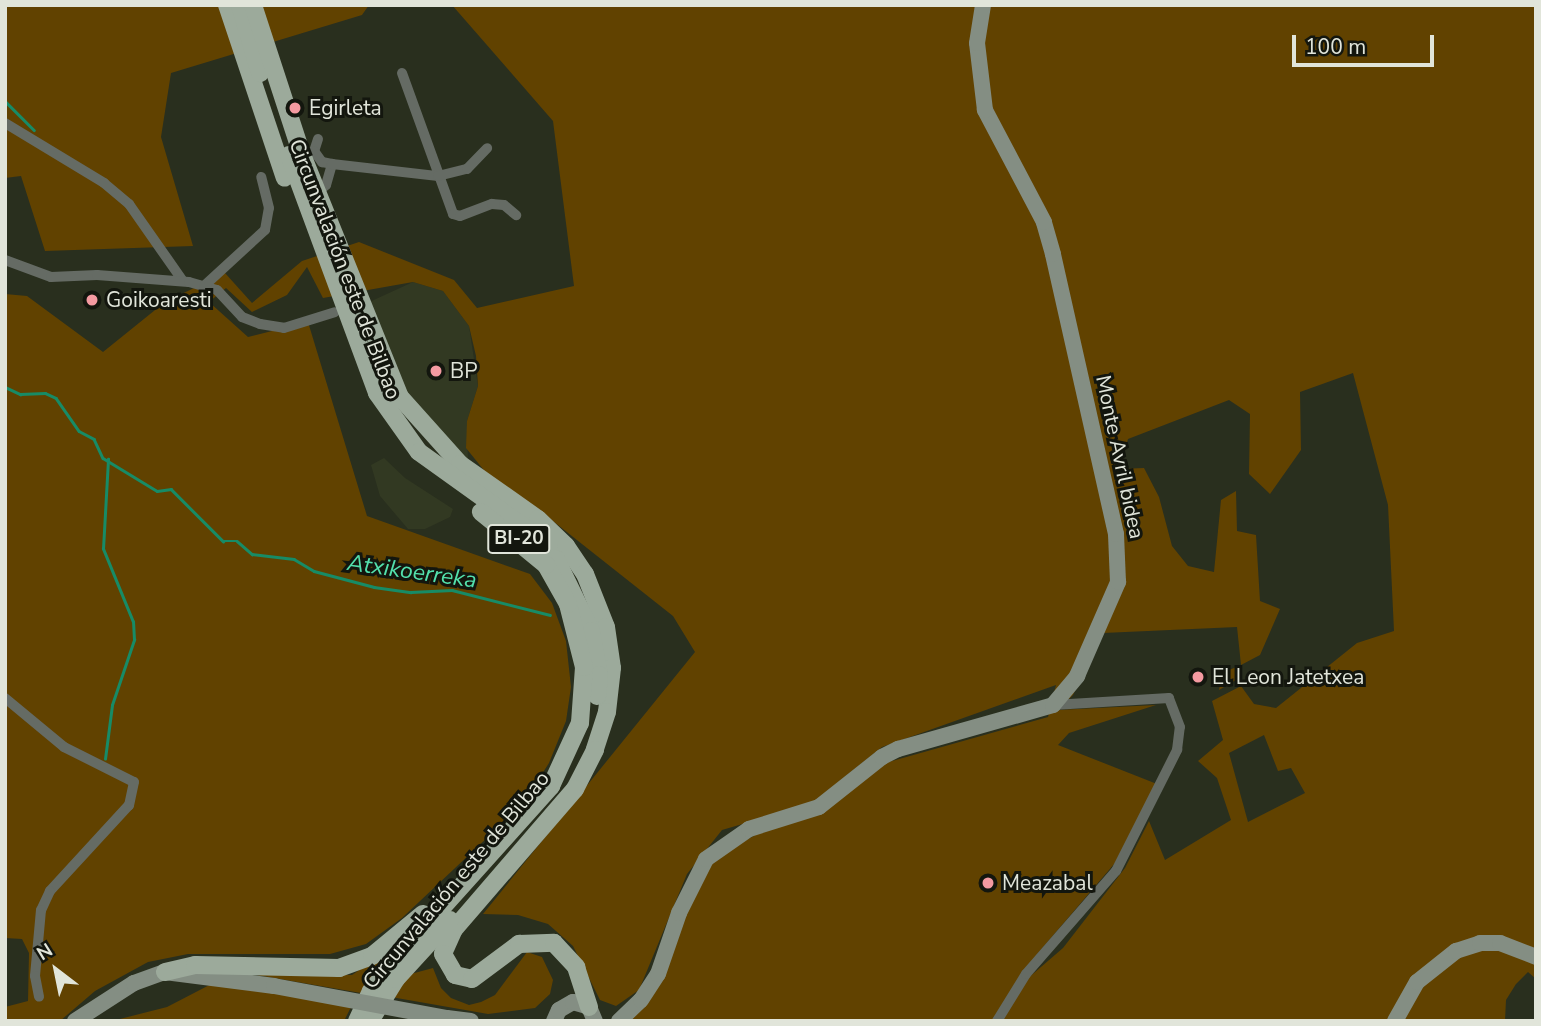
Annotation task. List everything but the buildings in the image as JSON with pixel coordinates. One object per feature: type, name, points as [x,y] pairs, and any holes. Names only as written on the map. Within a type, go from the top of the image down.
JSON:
[{"type":"main road","name":"Circunvalación este de Bilbao","points":[[227,5],[243,61],[363,389],[392,439],[427,474],[532,551],[546,565],[574,621],[585,688],[571,752],[551,786],[505,850],[396,979],[370,1021]]},
{"type":"main road","name":"Circunvalación este de Bilbao","points":[[240,5],[271,105],[377,393],[426,459],[547,547],[569,578],[586,615],[599,675],[588,741],[555,803],[398,957],[371,991],[357,1021]]},
{"type":"main road","points":[[253,5],[272,73],[317,193],[400,397],[460,464],[538,519],[566,546],[585,574],[606,627],[612,668],[607,712],[595,750],[561,807],[449,937],[443,954],[449,970],[472,979],[519,944],[546,941],[570,958],[592,1013]]},
{"type":"main road","points":[[499,877],[505,850]]},
{"type":"main road","points":[[165,972],[195,965],[304,968],[354,964],[390,943],[505,850]]},
{"type":"street","name":"Monte Avril bidea","points":[[983,5],[977,43],[985,110],[1047,233],[1120,559],[1118,582],[1077,676],[1053,705]]},
{"type":"street","points":[[402,73],[453,214],[460,216],[492,204],[504,205],[516,215]]},
{"type":"street","points":[[5,123],[104,183],[129,204],[183,281]]},
{"type":"street","points":[[314,143],[323,162],[438,176],[467,169],[487,148]]},
{"type":"street","points":[[317,193],[326,185],[332,164]]},
{"type":"street","points":[[204,286],[265,230],[269,208],[261,177]]},
{"type":"street","points":[[5,260],[51,277],[97,275],[183,281],[204,286],[217,290],[242,317],[260,324],[284,328],[335,312]]},
{"type":"street","points":[[5,698],[64,747],[134,782],[129,805],[50,891],[41,910],[35,976],[40,997]]},
{"type":"street","points":[[619,1021],[636,1005],[658,974],[694,876],[727,841],[820,807],[882,757],[898,749],[1053,705],[1169,698],[1180,727],[1177,750],[1138,835],[1116,871],[1026,974],[997,1021]]},
{"type":"street","points":[[1395,1021],[1417,982],[1456,951],[1491,943],[1536,957]]},
{"type":"street","points":[[75,1021],[134,983],[165,972],[274,986],[471,1021]]},
{"type":"street","points":[[539,1021],[556,1015],[573,1002],[592,1013],[619,1012],[636,1005]]},
{"type":"shaded area","points":[[5,5],[369,5],[362,15],[171,73],[161,137],[193,246],[45,251],[21,176],[5,178]]},
{"type":"shaded area","points":[[452,5],[1536,5],[1536,979],[1528,972],[1516,984],[1506,1000],[1505,1021],[1001,1021],[1027,979],[1063,948],[1125,868],[1149,821],[1165,860],[1231,820],[1217,778],[1198,761],[1223,740],[1212,701],[1241,686],[1254,704],[1276,708],[1357,643],[1394,631],[1388,505],[1353,373],[1300,392],[1301,450],[1270,494],[1249,474],[1250,414],[1229,400],[1128,439],[1120,469],[1144,468],[1159,497],[1172,546],[1188,566],[1214,572],[1221,500],[1236,491],[1237,531],[1256,535],[1260,601],[1280,609],[1260,655],[1241,665],[1237,627],[1103,633],[1073,695],[1058,710],[1156,705],[1069,733],[1058,745],[1157,784],[1115,863],[1038,953],[993,1021],[626,1021],[712,859],[885,763],[1048,717],[1056,685],[882,747],[811,804],[722,830],[687,874],[639,990],[616,1006],[600,1000],[573,946],[548,924],[518,915],[483,914],[695,652],[673,616],[544,514],[491,479],[466,448],[467,421],[478,386],[476,356],[469,326],[443,291],[413,282],[323,298],[307,267],[287,295],[252,312],[226,288],[209,302],[248,337],[308,322],[367,516],[530,574],[552,603],[566,641],[571,687],[566,721],[549,763],[522,805],[402,918],[366,944],[330,954],[188,954],[148,962],[95,991],[60,1021],[5,1021],[5,1007],[28,1001],[29,953],[22,939],[5,938],[5,294],[27,296],[103,352],[165,302],[225,273],[252,303],[302,261],[359,242],[454,280],[477,308],[574,286],[553,121]],"holes":[[[1264,735],[1278,771],[1291,768],[1305,793],[1248,822],[1229,753]]]},
{"type":"shaded area","name":"BP","points":[[413,282],[443,291],[469,326],[478,386],[467,421],[468,463],[402,389],[365,304]]},
{"type":"shaded area","points":[[384,458],[405,478],[453,509],[450,517],[425,529],[408,529],[380,496],[371,465]]},
{"type":"shaded area","points":[[1241,665],[1241,677],[1219,690],[1222,673]]},
{"type":"shaded area","points":[[406,938],[361,993],[246,973],[352,975]]},
{"type":"shaded area","points":[[527,952],[542,957],[553,980],[550,994],[535,1008],[488,1014],[391,997],[407,975],[433,968],[441,988],[451,998],[469,1005],[481,1002],[495,995]]},
{"type":"shaded area","points":[[221,979],[352,1005],[344,1021],[112,1021],[167,1007]]},
{"type":"waterway","points":[[5,101],[34,130]]},
{"type":"waterway","name":"Atxikoerreka","points":[[5,387],[20,394],[45,393],[56,398],[79,431],[94,439],[103,458],[157,491],[171,489],[223,541],[237,541],[252,554],[294,559],[314,571],[374,587],[411,592],[452,590],[550,615]]},
{"type":"waterway","points":[[105,759],[112,705],[134,640],[133,622],[103,549],[108,459]]},
{"type":"place","name":"Egirleta","points":[[295,108]]},
{"type":"place","name":"Goikoaresti","points":[[92,300]]},
{"type":"place","name":"BP","points":[[436,371]]},
{"type":"place","name":"El Leon Jatetxea","points":[[1198,677]]},
{"type":"place","name":"Meazabal","points":[[988,883]]}]
